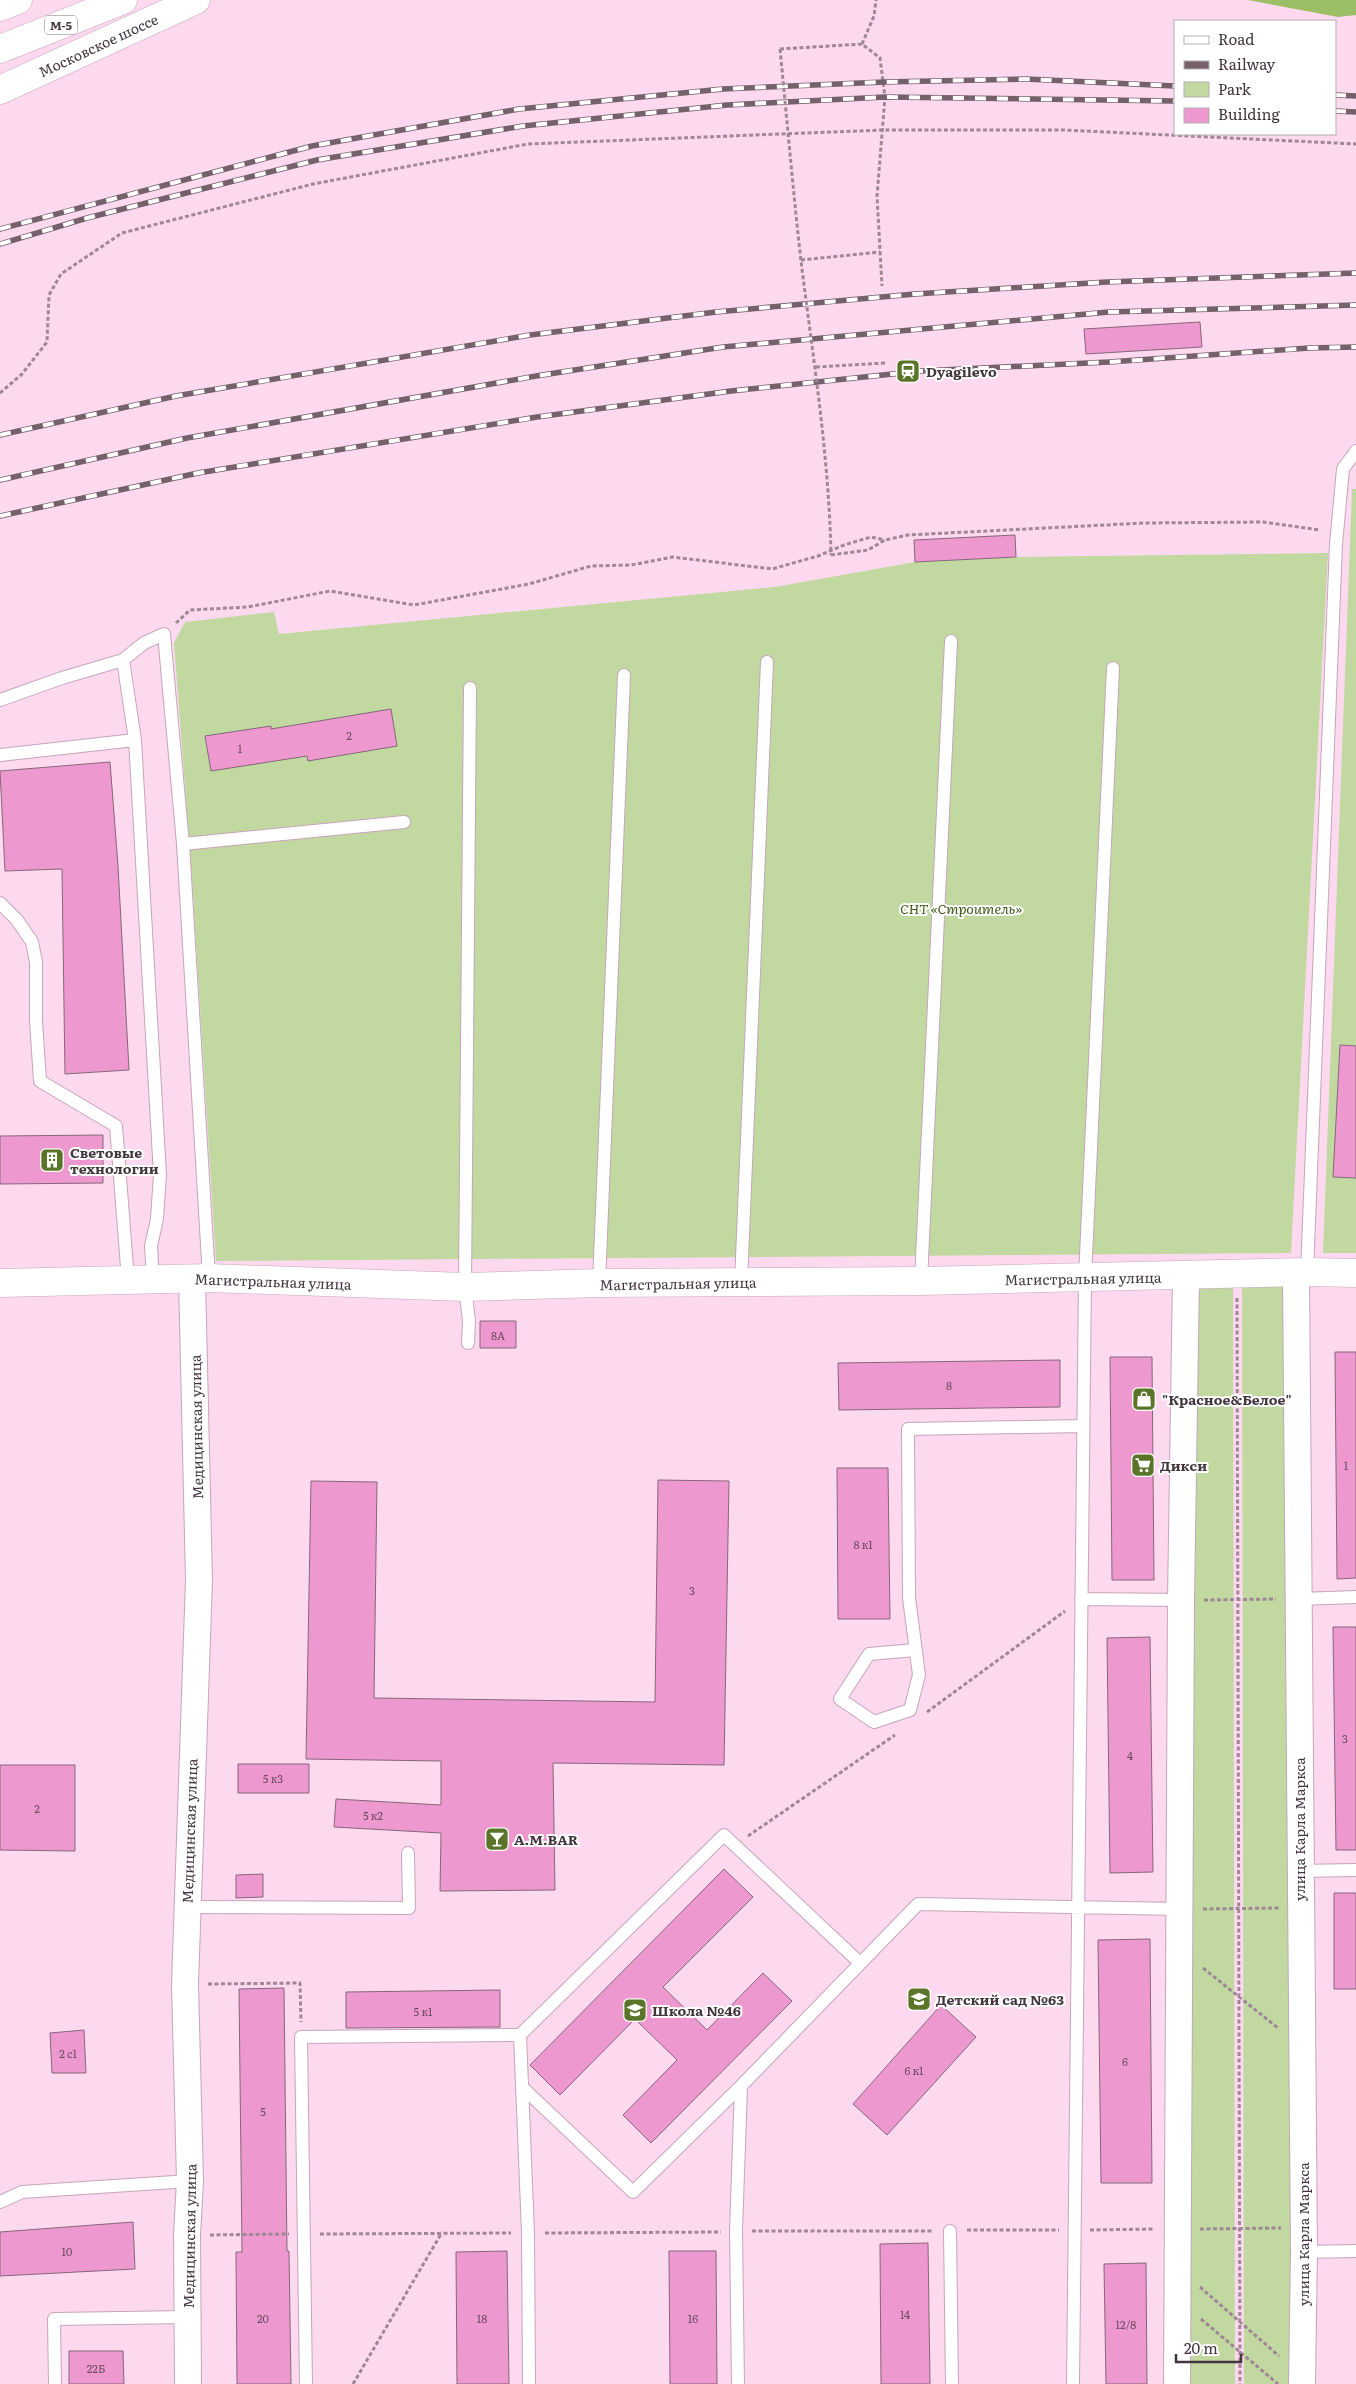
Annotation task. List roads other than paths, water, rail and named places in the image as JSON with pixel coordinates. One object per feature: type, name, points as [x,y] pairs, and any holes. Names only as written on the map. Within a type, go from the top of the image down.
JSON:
[{"type":"main road","points":[[0,7],[18,0]]},
{"type":"main road","name":"М-5","points":[[0,49],[123,0]]},
{"type":"main road","name":"Московское шоссе","points":[[0,90],[196,0]]},
{"type":"main road","name":"Магистральная улица","points":[[0,1283],[201,1278],[465,1287],[599,1283],[921,1281],[1302,1273],[1356,1274]]},
{"type":"street","name":"улица Карла Маркса","points":[[1294,2381],[1304,2252],[1299,1871],[1302,1273]]},
{"type":"street","points":[[1177,2384],[1181,1600],[1186,1276]]},
{"type":"street","name":"Медицинская улица","points":[[188,2384],[187,2235],[190,2181],[185,1984],[186,1907],[199,1580],[201,1278]]},
{"type":"lane","points":[[1302,1273],[1336,544],[1343,470],[1356,451]]},
{"type":"lane","points":[[0,700],[62,678],[123,660],[144,643],[164,634],[183,844],[201,1278]]},
{"type":"lane","points":[[921,1281],[951,641]]},
{"type":"lane","points":[[123,660],[135,740],[160,1175],[157,1220],[140,1280]]},
{"type":"lane","points":[[741,1282],[767,662]]},
{"type":"lane","points":[[1073,2384],[1085,1278],[1113,668]]},
{"type":"lane","points":[[599,1283],[624,675]]},
{"type":"lane","points":[[468,1344],[469,1321],[465,1287],[470,688]]},
{"type":"lane","points":[[0,755],[135,740]]},
{"type":"lane","points":[[183,844],[404,822]]},
{"type":"lane","points":[[0,903],[18,920],[32,942],[36,962],[36,1021],[40,1081],[116,1126],[140,1280]]},
{"type":"lane","points":[[916,1650],[869,1654],[840,1699],[874,1722],[910,1710],[919,1675],[916,1650],[909,1598],[908,1429],[1083,1426]]},
{"type":"lane","points":[[1299,1599],[1356,1597]]},
{"type":"lane","points":[[1081,1599],[1181,1600]]},
{"type":"lane","points":[[306,2384],[301,2037],[520,2035],[724,1835],[860,1963]]},
{"type":"lane","points":[[186,1907],[409,1908],[408,1853]]},
{"type":"lane","points":[[1299,1871],[1356,1870]]},
{"type":"lane","points":[[522,2087],[633,2192],[741,2086],[918,1904],[1180,1909]]},
{"type":"lane","points":[[520,2035],[528,2233],[529,2384]]},
{"type":"lane","points":[[738,2384],[736,2231],[741,2086]]},
{"type":"lane","points":[[0,2202],[22,2192],[190,2181]]},
{"type":"lane","points":[[950,2231],[952,2384]]},
{"type":"lane","points":[[1304,2252],[1356,2251]]},
{"type":"lane","points":[[55,2384],[54,2320],[188,2317]]},
{"type":"railway","points":[[0,229],[312,146],[519,109],[723,89],[884,82],[1026,79],[1174,86]]},
{"type":"railway","points":[[1336,95],[1356,96]]},
{"type":"railway","points":[[0,244],[87,218],[317,160],[523,126],[727,105],[885,97],[1174,101]]},
{"type":"railway","points":[[1336,111],[1356,112]]},
{"type":"railway","points":[[0,435],[176,396],[530,335],[716,312],[915,294],[1107,282],[1356,273]]},
{"type":"railway","points":[[0,480],[187,438],[536,376],[723,347],[1109,312],[1356,305]]},
{"type":"railway","points":[[0,516],[198,473],[537,417],[731,391],[921,371],[1109,362],[1309,348],[1356,347]]},
{"type":"place","name":"Dyagilevo","points":[[908,371]]},
{"type":"place","name":"Световые технологии","points":[[52,1160]]},
{"type":"place","name":"\"Красное&Белое\"","points":[[1144,1399]]},
{"type":"place","name":"Дикси","points":[[1143,1465]]},
{"type":"place","name":"А.М.BAR","points":[[497,1839]]},
{"type":"place","name":"Детский сад №63","points":[[919,1999]]},
{"type":"place","name":"Школа №46","points":[[635,2010]]},
{"type":"park label","name":"СНТ «Строитель»","points":[[961,908]]}]
